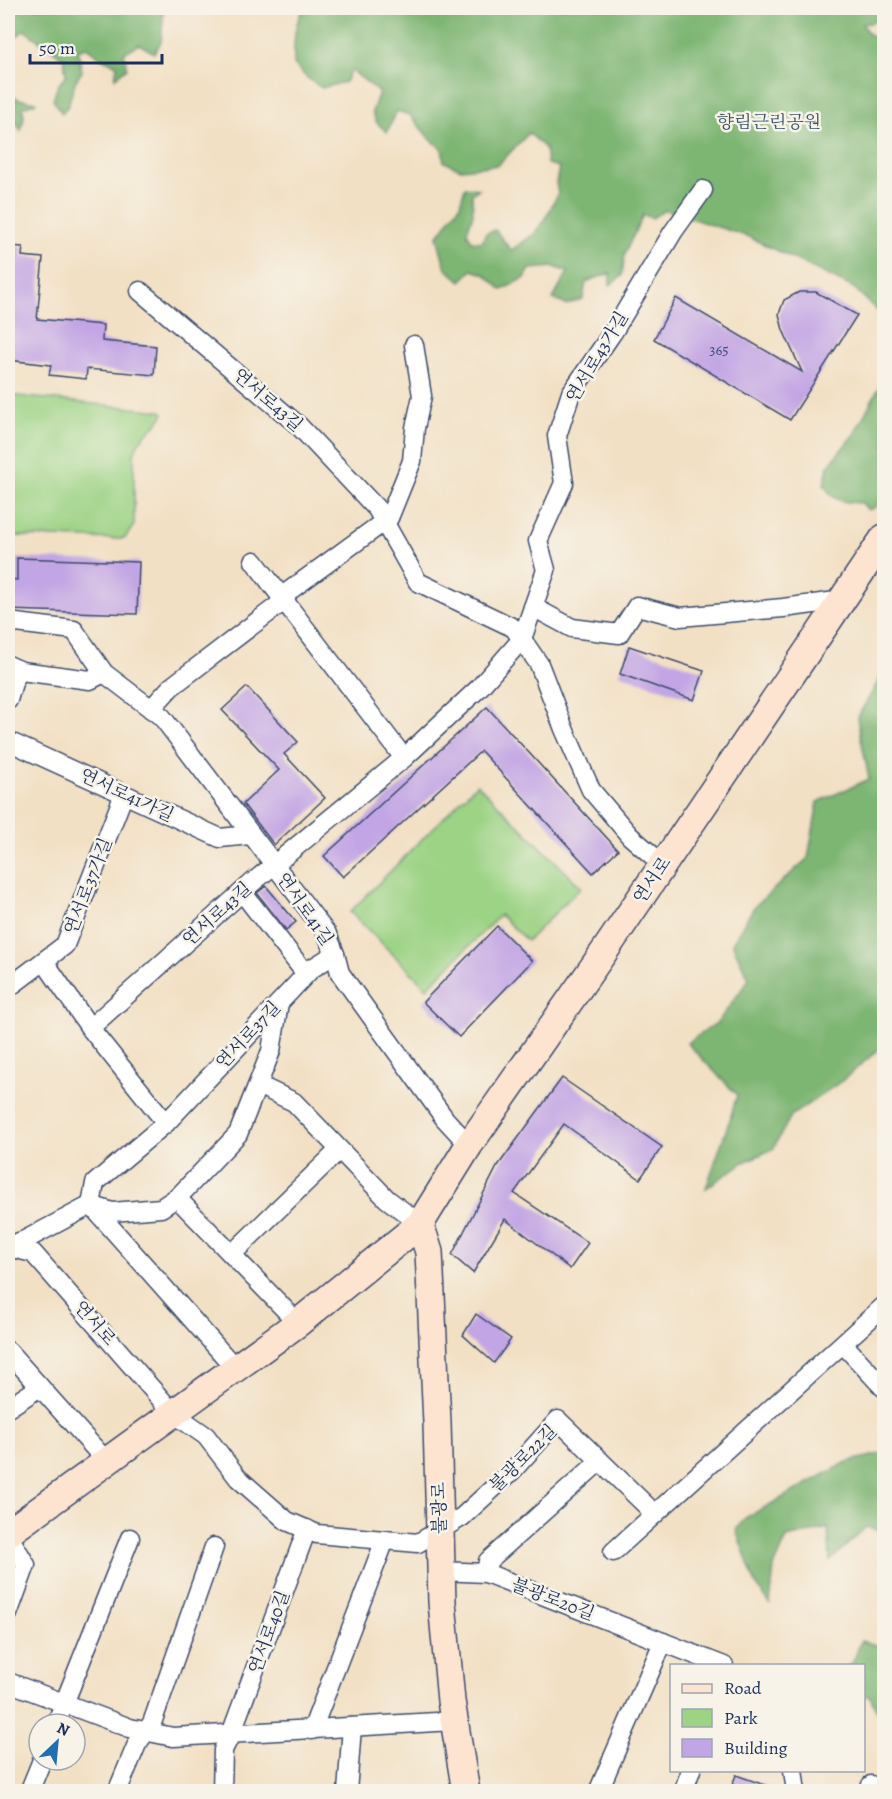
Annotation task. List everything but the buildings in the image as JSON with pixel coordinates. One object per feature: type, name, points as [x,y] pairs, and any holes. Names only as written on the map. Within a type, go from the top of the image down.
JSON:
[{"type":"main road","name":"연서로","points":[[8,1534],[298,1323],[420,1224],[469,1145],[606,949],[885,538]]},
{"type":"main road","name":"불광로","points":[[420,1224],[429,1252],[443,1622],[454,1721],[466,1791]]},
{"type":"street","name":"연서로43가길","points":[[522,639],[546,570],[538,541],[564,483],[557,436],[571,393],[613,332],[673,232],[703,190]]},
{"type":"street","name":"연서로43길","points":[[140,291],[299,426],[376,509],[418,582],[514,628],[539,664],[591,790],[630,836],[662,864]]},
{"type":"street","points":[[151,709],[171,687],[284,601],[289,591],[389,518],[412,461],[415,428],[423,396],[414,345]]},
{"type":"street","points":[[254,561],[404,758]]},
{"type":"street","points":[[533,607],[572,628],[619,634],[637,606],[680,617],[783,609],[844,600]]},
{"type":"street","name":"연서로41길","points":[[8,622],[74,630],[104,673],[162,717],[327,934],[340,973],[445,1119],[469,1145]]},
{"type":"street","name":"연서로43길","points":[[90,1028],[242,891],[404,758],[479,688],[522,639]]},
{"type":"street","points":[[8,700],[12,667],[90,680],[104,673]]},
{"type":"street","name":"연서로41가길","points":[[8,741],[220,838],[250,835]]},
{"type":"street","name":"연서로37가길","points":[[8,988],[65,945],[124,794]]},
{"type":"street","points":[[242,891],[306,974]]},
{"type":"street","name":"연서로37길","points":[[91,1204],[95,1183],[166,1123],[306,974],[335,954]]},
{"type":"street","points":[[44,961],[90,1028],[166,1123]]},
{"type":"street","points":[[8,1246],[25,1240],[91,1204],[112,1212],[161,1209],[177,1198],[238,1134],[271,1052],[279,1003]]},
{"type":"street","points":[[258,1085],[294,1102],[387,1199],[420,1224]]},
{"type":"street","points":[[231,1254],[339,1150]]},
{"type":"street","points":[[177,1198],[298,1323]]},
{"type":"street","points":[[91,1204],[235,1368]]},
{"type":"street","name":"연서로","points":[[8,1246],[33,1253],[174,1413],[206,1436],[238,1478],[287,1521],[317,1534],[418,1543],[439,1532]]},
{"type":"street","points":[[613,1552],[885,1306]]},
{"type":"street","points":[[843,1344],[883,1387],[885,1386]]},
{"type":"street","points":[[8,1351],[106,1461]]},
{"type":"street","points":[[8,1408],[40,1387]]},
{"type":"street","name":"불광로22길","points":[[439,1532],[462,1517],[513,1470],[558,1420],[655,1514]]},
{"type":"street","points":[[486,1573],[488,1561],[600,1461]]},
{"type":"street","name":"연서로40길","points":[[222,1791],[223,1750],[307,1529]]},
{"type":"street","points":[[8,1534],[26,1565],[8,1614]]},
{"type":"street","points":[[61,1712],[130,1538]]},
{"type":"street","points":[[312,1730],[385,1540]]},
{"type":"street","points":[[117,1791],[137,1744],[152,1723],[214,1547]]},
{"type":"street","name":"불광로20길","points":[[440,1571],[486,1573],[721,1664]]},
{"type":"street","points":[[598,1791],[663,1642]]},
{"type":"street","points":[[8,1682],[130,1728],[173,1737],[454,1721]]},
{"type":"street","points":[[347,1791],[352,1727]]},
{"type":"street","points":[[29,1791],[37,1772]]},
{"type":"street","points":[[683,1791],[690,1772]]},
{"type":"street","points":[[793,1772],[796,1791]]},
{"type":"green space","points":[[8,8],[164,8],[161,42],[154,53],[139,44],[124,53],[127,68],[115,78],[117,65],[103,59],[86,47],[78,50],[82,71],[75,82],[68,106],[62,113],[53,100],[58,85],[66,76],[64,59],[24,30],[15,38],[8,38]]},
{"type":"green space","name":"향림근린공원","points":[[304,8],[884,8],[875,22],[862,24],[870,36],[884,37],[884,317],[854,288],[749,237],[665,210],[652,218],[643,215],[625,253],[622,276],[610,285],[610,273],[586,282],[583,299],[566,305],[553,299],[568,272],[554,267],[530,269],[525,278],[502,290],[484,274],[472,270],[461,281],[446,269],[437,237],[460,205],[465,187],[479,189],[472,194],[473,214],[467,232],[472,241],[482,242],[486,233],[495,230],[511,250],[534,234],[544,221],[558,194],[556,183],[559,167],[547,164],[545,148],[529,133],[498,165],[461,169],[444,162],[442,149],[429,138],[410,115],[397,111],[387,132],[377,123],[372,112],[379,92],[351,70],[345,82],[322,88],[307,78],[294,64],[296,28]]},
{"type":"green space","points":[[8,93],[18,99],[37,102],[23,107],[24,117],[21,130],[10,116],[8,117]]},
{"type":"green space","points":[[884,378],[884,494],[876,507],[868,510],[862,503],[845,502],[836,498],[824,485],[828,466],[854,434]]},
{"type":"green space","points":[[8,395],[164,413],[136,447],[134,525],[126,537],[121,539],[14,536],[8,533]]},
{"type":"green space","points":[[884,672],[884,1045],[843,1080],[791,1116],[773,1149],[744,1162],[706,1188],[737,1095],[687,1043],[718,1022],[749,979],[732,943],[754,907],[808,858],[818,802],[869,779],[857,718]]},
{"type":"green space","points":[[477,784],[581,887],[527,941],[500,915],[427,988],[350,912]]},
{"type":"green space","points":[[884,1453],[884,1531],[866,1527],[830,1561],[828,1528],[787,1538],[774,1567],[770,1604],[755,1583],[736,1530],[745,1518],[847,1462]]},
{"type":"green space","points":[[861,1641],[884,1647],[884,1702],[878,1713],[869,1695],[865,1697],[865,1664],[850,1664]]}]
